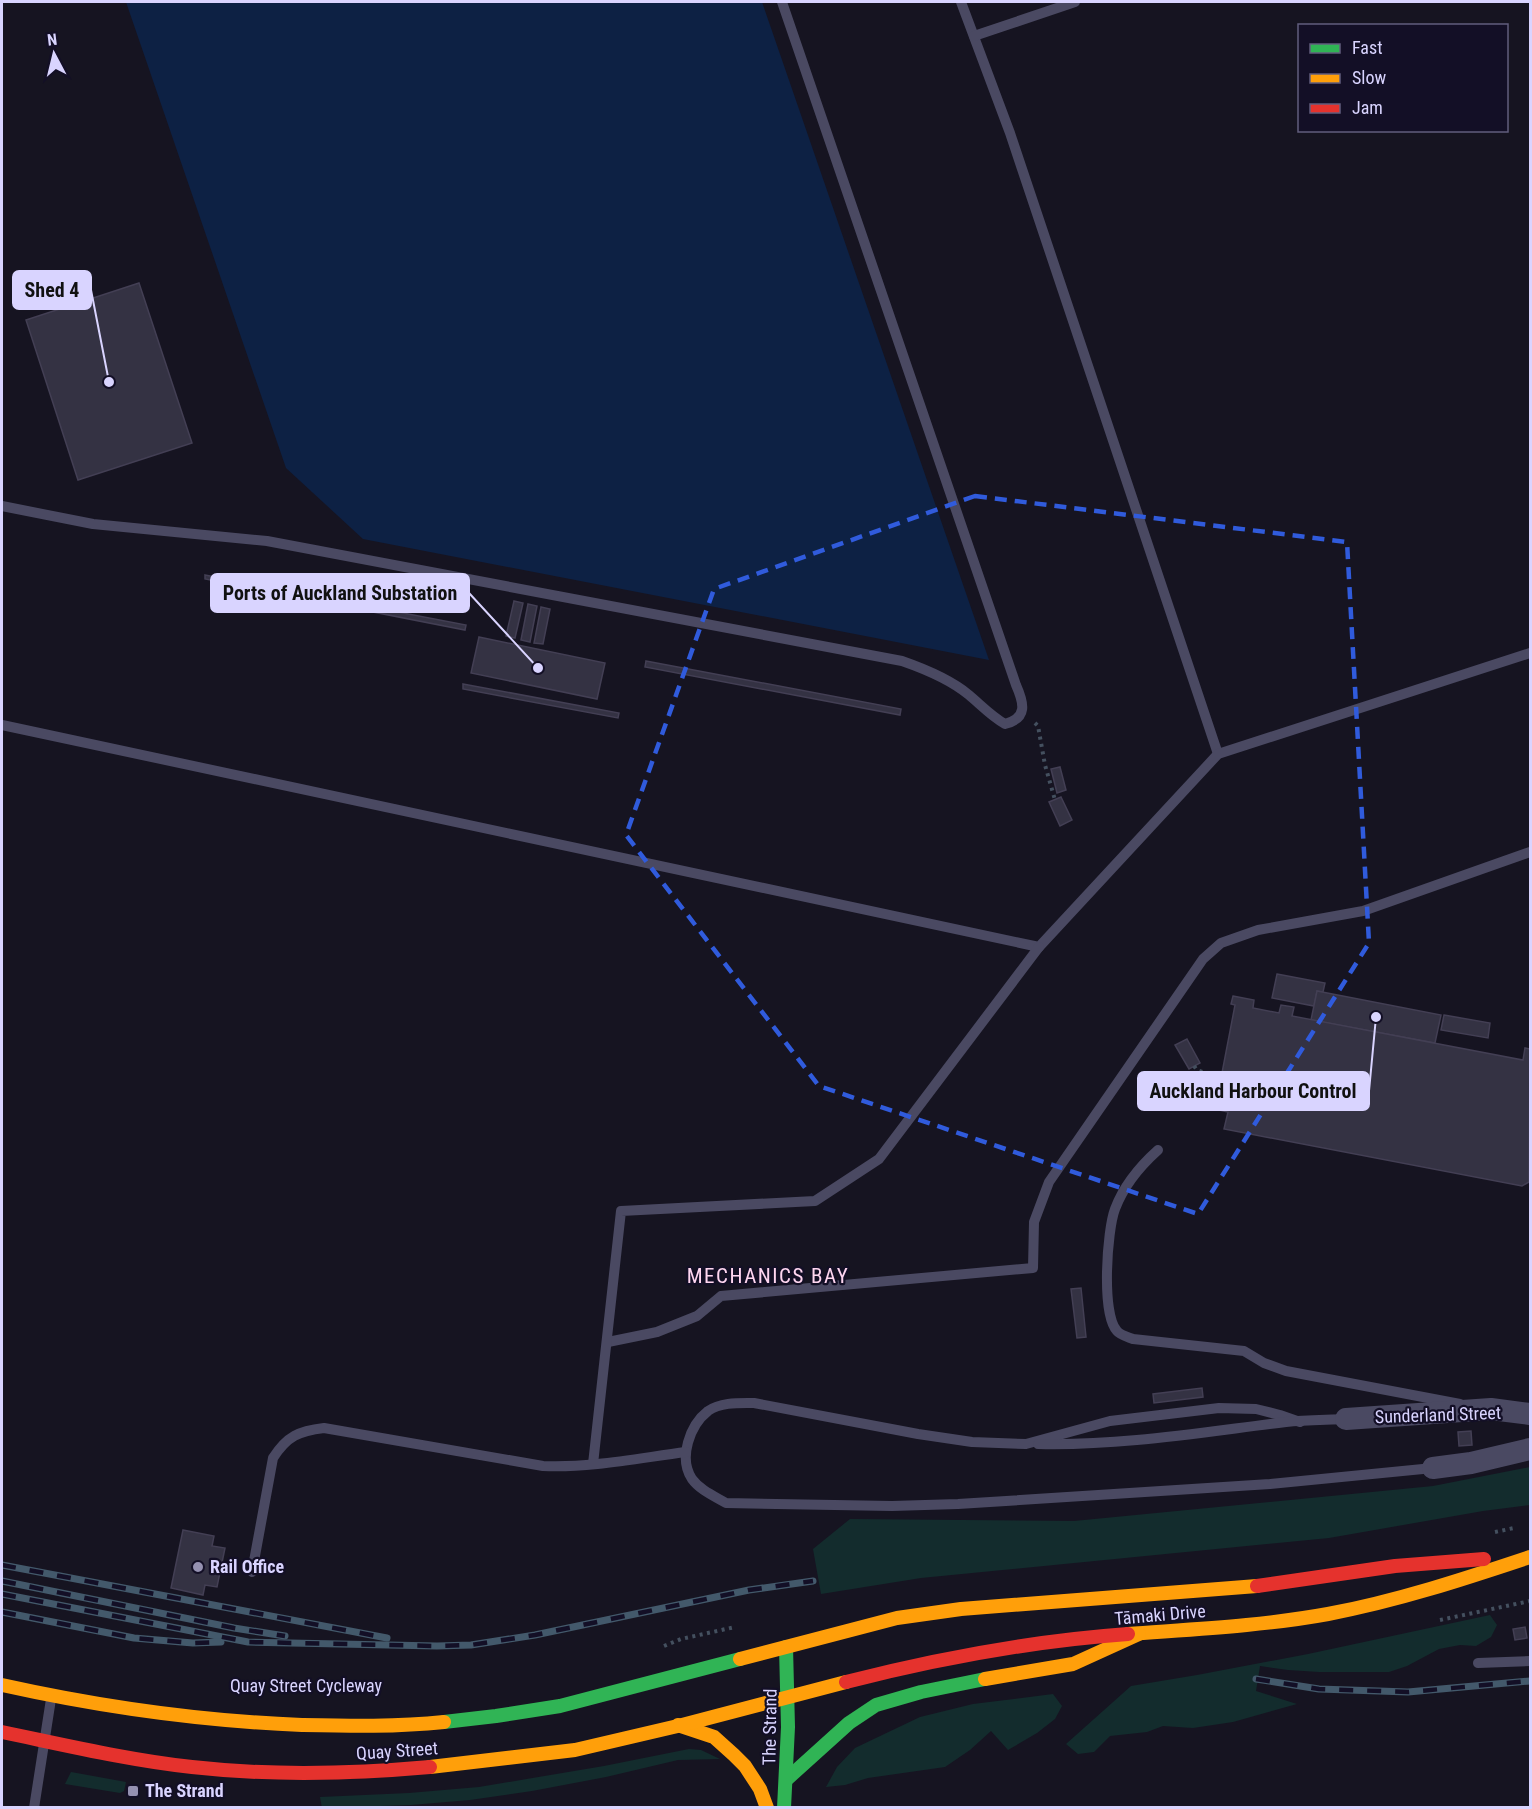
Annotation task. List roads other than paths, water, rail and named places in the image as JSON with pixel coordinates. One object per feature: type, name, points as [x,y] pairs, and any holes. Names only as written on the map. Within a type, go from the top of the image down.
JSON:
[{"type":"main road","name":"Tāmaki Drive","points":[[789,1695],[924,1663],[1002,1648],[1224,1628],[1359,1608],[1423,1592],[1530,1556]]},
{"type":"main road","name":"Tāmaki Drive","points":[[786,1647],[897,1618],[961,1609],[1228,1589],[1395,1566],[1530,1556]]},
{"type":"main road","points":[[786,1785],[849,1723],[876,1705],[970,1681],[1073,1664],[1139,1634]]},
{"type":"main road","name":"The Strand","points":[[784,1808],[789,1695],[786,1647]]},
{"type":"main road","name":"Quay Street","points":[[2,1685],[147,1712],[260,1723],[365,1727],[424,1724],[560,1706],[786,1647]]},
{"type":"main road","name":"Quay Street","points":[[2,1732],[192,1766],[262,1771],[351,1773],[463,1765],[573,1750],[789,1695]]},
{"type":"main road","points":[[678,1725],[714,1737],[745,1766],[760,1789],[767,1808]]},
{"type":"street","name":"Sunderland Street","points":[[1346,1419],[1491,1409],[1530,1414]]},
{"type":"street","points":[[1433,1468],[1471,1463],[1530,1449]]},
{"type":"lane","points":[[2,500],[2,506],[93,524],[267,541],[902,661],[947,681],[968,694],[991,716],[1005,724],[1016,719],[1021,713],[1023,701],[782,2]]},
{"type":"lane","points":[[961,2],[1014,145],[1218,754]]},
{"type":"lane","points":[[974,36],[1075,2]]},
{"type":"lane","points":[[593,1464],[621,1211],[815,1201],[879,1159],[1039,947],[1218,754],[1530,653]]},
{"type":"lane","points":[[2,724],[1039,947]]},
{"type":"lane","points":[[608,1342],[657,1332],[697,1316],[721,1296],[1033,1268],[1034,1222],[1049,1182],[1203,959],[1221,943],[1258,930],[1363,911],[1530,852]]},
{"type":"lane","points":[[1158,1150],[1130,1179],[1114,1210],[1108,1242],[1107,1274],[1111,1319],[1117,1332],[1133,1339],[1244,1351],[1264,1363],[1286,1371],[1491,1409]]},
{"type":"lane","points":[[1346,1419],[1300,1422],[1137,1441],[1080,1445],[1026,1444],[961,1440],[754,1403],[731,1403],[710,1410],[697,1423],[687,1444],[686,1461],[691,1478],[704,1491],[726,1503],[892,1506],[1270,1484],[1433,1468]]},
{"type":"lane","points":[[1026,1444],[1110,1421],[1219,1408],[1256,1409],[1300,1422]]},
{"type":"lane","points":[[252,1572],[273,1458],[281,1445],[293,1435],[308,1430],[324,1428],[543,1466],[564,1467],[686,1452]]},
{"type":"lane","points":[[1478,1663],[1530,1661]]},
{"type":"lane","points":[[34,1808],[52,1696]]},
{"type":"water","points":[[126,2],[762,2],[989,660],[363,539],[286,468]]},
{"type":"railway","points":[[2,1565],[387,1638]]},
{"type":"railway","points":[[2,1581],[234,1628],[285,1636]]},
{"type":"railway","points":[[2,1594],[248,1642],[437,1646],[471,1645],[535,1635],[749,1590],[813,1581]]},
{"type":"railway","points":[[2,1612],[134,1638],[193,1643],[221,1642]]},
{"type":"railway","points":[[1256,1679],[1319,1689],[1408,1692],[1530,1681]]},
{"type":"place","name":"Shed 4","points":[[109,382]]},
{"type":"place","name":"Ports of Auckland Substation","points":[[538,668]]},
{"type":"place","name":"Auckland Harbour Control","points":[[1376,1017]]},
{"type":"place","name":"Rail Office","points":[[198,1567]]},
{"type":"place","name":"The Strand","points":[[133,1791]]},
{"type":"district","name":"MECHANICS BAY","points":[[768,1276]]}]
